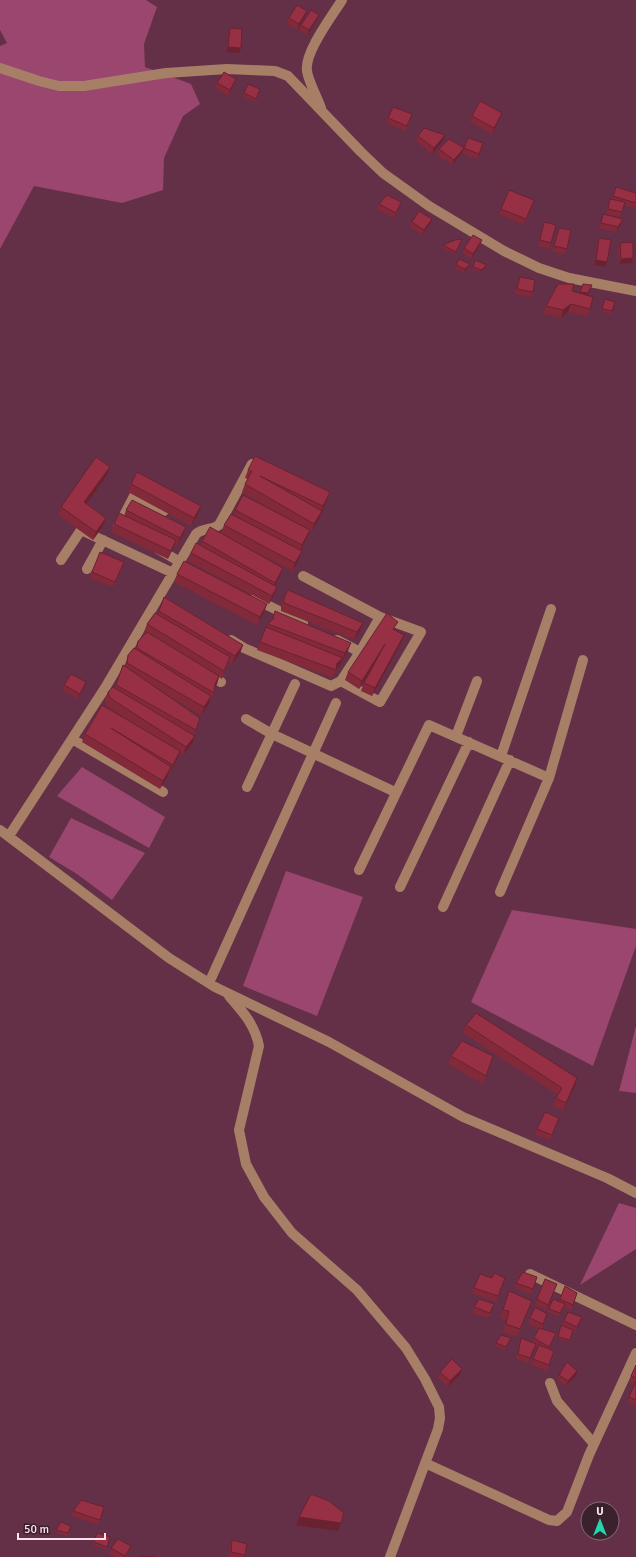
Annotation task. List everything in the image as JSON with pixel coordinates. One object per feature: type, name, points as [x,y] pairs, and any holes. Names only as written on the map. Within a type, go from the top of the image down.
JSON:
[{"type":"street","points":[[322,110],[306,71],[306,62],[310,52],[342,0]]},
{"type":"street","points":[[0,68],[59,86],[84,86],[166,73],[227,69],[276,71],[288,76],[361,152],[384,173],[429,206],[504,251],[540,268],[569,278],[636,291]]},
{"type":"street","points":[[214,528],[240,495],[252,464]]},
{"type":"street","points":[[124,531],[118,527],[134,496],[174,516]]},
{"type":"street","points":[[188,523],[201,530]]},
{"type":"street","points":[[9,836],[72,740],[98,707],[162,599],[173,573],[196,534],[201,530],[214,528],[228,535]]},
{"type":"street","points":[[61,560],[81,530],[173,573]]},
{"type":"street","points":[[87,569],[103,540]]},
{"type":"street","points":[[150,545],[180,562]]},
{"type":"street","points":[[303,576],[380,617],[420,632],[380,702],[340,681]]},
{"type":"street","points":[[243,594],[314,629]]},
{"type":"street","points":[[443,907],[506,758],[551,609]]},
{"type":"street","points":[[224,636],[244,648],[331,686],[340,681],[360,652],[380,617]]},
{"type":"street","points":[[328,636],[360,652]]},
{"type":"street","points":[[500,892],[549,778],[583,660]]},
{"type":"street","points":[[195,668],[221,682]]},
{"type":"street","points":[[456,736],[476,681]]},
{"type":"street","points":[[246,787],[295,684]]},
{"type":"street","points":[[209,984],[336,703]]},
{"type":"street","points":[[246,719],[272,734],[395,792]]},
{"type":"street","points":[[359,870],[395,792],[429,724],[549,778]]},
{"type":"street","points":[[72,740],[163,792]]},
{"type":"street","points":[[400,887],[469,742]]},
{"type":"street","points":[[0,830],[57,875],[169,958],[209,984],[329,1042],[463,1117],[593,1172],[636,1193]]},
{"type":"street","points":[[227,993],[251,1022],[257,1033],[259,1046],[239,1130],[246,1164],[264,1197],[292,1233],[357,1290],[406,1348],[425,1379],[438,1407],[440,1418],[438,1429],[390,1557]]},
{"type":"street","points":[[530,1274],[636,1325]]},
{"type":"street","points":[[425,1463],[549,1520],[557,1521],[568,1512],[594,1444],[636,1353]]},
{"type":"street","points":[[550,1383],[557,1402],[594,1444]]},
{"type":"shaded area","points":[[0,0],[146,0],[157,7],[144,44],[145,67],[191,84],[200,104],[183,116],[164,158],[163,190],[122,203],[34,186],[0,249],[0,46],[7,43],[0,30]]},
{"type":"shaded area","points":[[82,767],[165,817],[149,848],[57,796]]},
{"type":"shaded area","points":[[71,818],[145,853],[112,900],[77,874],[49,857]]},
{"type":"shaded area","points":[[286,871],[363,897],[317,1016],[243,986]]},
{"type":"shaded area","points":[[512,910],[636,929],[636,946],[593,1066],[471,1002]]},
{"type":"shaded area","points":[[636,1026],[636,1093],[619,1091]]},
{"type":"shaded area","points":[[619,1203],[636,1208],[636,1249],[580,1285]]},
{"type":"building","points":[[297,5],[307,11],[299,24],[289,18]]},
{"type":"building","points":[[311,10],[319,15],[309,30],[301,25]]},
{"type":"building","points":[[230,28],[242,29],[241,48],[228,47]]},
{"type":"building","points":[[224,72],[236,79],[230,90],[217,83]]},
{"type":"building","points":[[248,84],[260,89],[256,99],[244,93]]},
{"type":"building","points":[[480,101],[502,113],[494,128],[472,116]]},
{"type":"building","points":[[393,107],[412,114],[407,126],[388,118]]},
{"type":"building","points":[[424,128],[445,135],[434,148],[418,136]]},
{"type":"building","points":[[468,138],[483,143],[479,154],[464,148]]},
{"type":"building","points":[[449,139],[464,148],[454,160],[439,149]]},
{"type":"building","points":[[616,187],[636,193],[636,203],[613,196]]},
{"type":"building","points":[[509,190],[534,200],[526,219],[501,209]]},
{"type":"building","points":[[387,195],[401,202],[396,213],[379,204]]},
{"type":"building","points":[[610,199],[625,202],[622,212],[608,209]]},
{"type":"building","points":[[419,211],[432,219],[424,230],[412,222]]},
{"type":"building","points":[[603,214],[623,219],[618,227],[601,223]]},
{"type":"building","points":[[544,222],[556,225],[551,243],[540,240]]},
{"type":"building","points":[[559,228],[571,230],[567,249],[554,246]]},
{"type":"building","points":[[473,235],[482,240],[473,254],[464,248]]},
{"type":"building","points":[[599,238],[611,240],[607,262],[596,260]]},
{"type":"building","points":[[462,239],[456,252],[443,245],[455,240]]},
{"type":"building","points":[[633,242],[633,258],[621,259],[620,243]]},
{"type":"building","points":[[459,259],[470,264],[465,269],[456,265]]},
{"type":"building","points":[[475,260],[487,265],[481,270],[473,267]]},
{"type":"building","points":[[520,277],[535,280],[533,292],[517,289]]},
{"type":"building","points":[[558,284],[574,284],[572,291],[593,297],[590,309],[571,304],[563,310],[546,306]]},
{"type":"building","points":[[583,284],[592,285],[588,293],[580,292]]},
{"type":"building","points":[[605,299],[615,302],[612,311],[602,309]]},
{"type":"building","points":[[255,456],[330,492],[323,506],[260,476],[322,511],[314,524],[245,484],[252,471],[248,470]]},
{"type":"building","points":[[96,457],[110,467],[84,502],[106,518],[96,532],[61,507]]},
{"type":"building","points":[[137,472],[201,506],[194,518],[131,484]]},
{"type":"building","points":[[243,495],[310,530],[302,545],[235,510]]},
{"type":"building","points":[[132,500],[186,527],[180,538],[126,510]]},
{"type":"building","points":[[119,513],[176,540],[171,551],[114,524]]},
{"type":"building","points":[[231,514],[302,551],[295,563],[224,525]]},
{"type":"building","points":[[210,527],[283,568],[275,583],[202,541]]},
{"type":"building","points":[[196,543],[277,587],[272,596],[191,553]]},
{"type":"building","points":[[100,552],[124,562],[115,582],[92,572]]},
{"type":"building","points":[[184,561],[267,604],[260,617],[177,574]]},
{"type":"building","points":[[288,590],[363,623],[357,632],[284,603],[284,598]]},
{"type":"building","points":[[164,597],[243,645],[235,656],[159,611]]},
{"type":"building","points":[[275,611],[351,643],[345,653],[268,624],[273,619]]},
{"type":"building","points":[[155,613],[230,657],[224,671],[147,624]]},
{"type":"building","points":[[387,613],[398,622],[393,629],[404,635],[375,688],[364,683],[385,644],[362,681],[348,672]]},
{"type":"building","points":[[266,627],[343,658],[337,663],[336,670],[260,642]]},
{"type":"building","points":[[147,632],[219,676],[215,684],[214,693],[137,648],[138,641]]},
{"type":"building","points":[[134,648],[211,696],[204,707],[127,663],[128,655]]},
{"type":"building","points":[[123,665],[200,718],[196,730],[116,685]]},
{"type":"building","points":[[71,674],[86,682],[80,694],[64,685]]},
{"type":"building","points":[[113,687],[195,736],[186,747],[110,698],[108,692]]},
{"type":"building","points":[[102,705],[180,751],[173,765],[111,728],[171,767],[163,781],[85,734]]},
{"type":"building","points":[[476,1013],[577,1078],[566,1103],[556,1098],[562,1088],[466,1025]]},
{"type":"building","points":[[462,1041],[493,1056],[486,1076],[451,1056]]},
{"type":"building","points":[[545,1112],[559,1118],[552,1135],[537,1129]]},
{"type":"building","points":[[523,1272],[537,1277],[533,1289],[516,1283]]},
{"type":"building","points":[[494,1273],[505,1278],[498,1296],[474,1288],[480,1274],[492,1278]]},
{"type":"building","points":[[545,1279],[557,1284],[548,1305],[537,1299]]},
{"type":"building","points":[[565,1286],[577,1293],[573,1305],[560,1299]]},
{"type":"building","points":[[509,1291],[532,1301],[520,1329],[506,1324],[509,1311],[503,1310]]},
{"type":"building","points":[[479,1299],[494,1304],[490,1313],[474,1307]]},
{"type":"building","points":[[553,1299],[565,1304],[560,1313],[549,1309]]},
{"type":"building","points":[[535,1307],[547,1314],[543,1324],[530,1318]]},
{"type":"building","points":[[568,1312],[582,1317],[577,1327],[564,1321]]},
{"type":"building","points":[[561,1325],[573,1330],[570,1340],[558,1337]]},
{"type":"building","points":[[539,1328],[556,1333],[549,1347],[534,1338]]},
{"type":"building","points":[[501,1335],[511,1338],[506,1347],[496,1343]]},
{"type":"building","points":[[521,1338],[536,1344],[530,1358],[518,1354]]},
{"type":"building","points":[[539,1345],[554,1351],[549,1365],[533,1359]]},
{"type":"building","points":[[452,1359],[462,1369],[450,1381],[440,1372]]},
{"type":"building","points":[[567,1362],[577,1371],[568,1381],[559,1375]]},
{"type":"building","points":[[636,1365],[636,1378],[631,1376]]},
{"type":"building","points":[[636,1381],[636,1400],[629,1397]]},
{"type":"building","points":[[311,1494],[329,1501],[344,1513],[341,1523],[299,1517]]},
{"type":"building","points":[[81,1500],[104,1507],[100,1520],[73,1511]]},
{"type":"building","points":[[61,1522],[71,1526],[68,1533],[56,1530]]},
{"type":"building","points":[[97,1533],[110,1537],[107,1547],[94,1542]]},
{"type":"building","points":[[118,1539],[131,1546],[125,1556],[111,1548]]},
{"type":"building","points":[[232,1540],[247,1544],[245,1555],[231,1552]]}]
